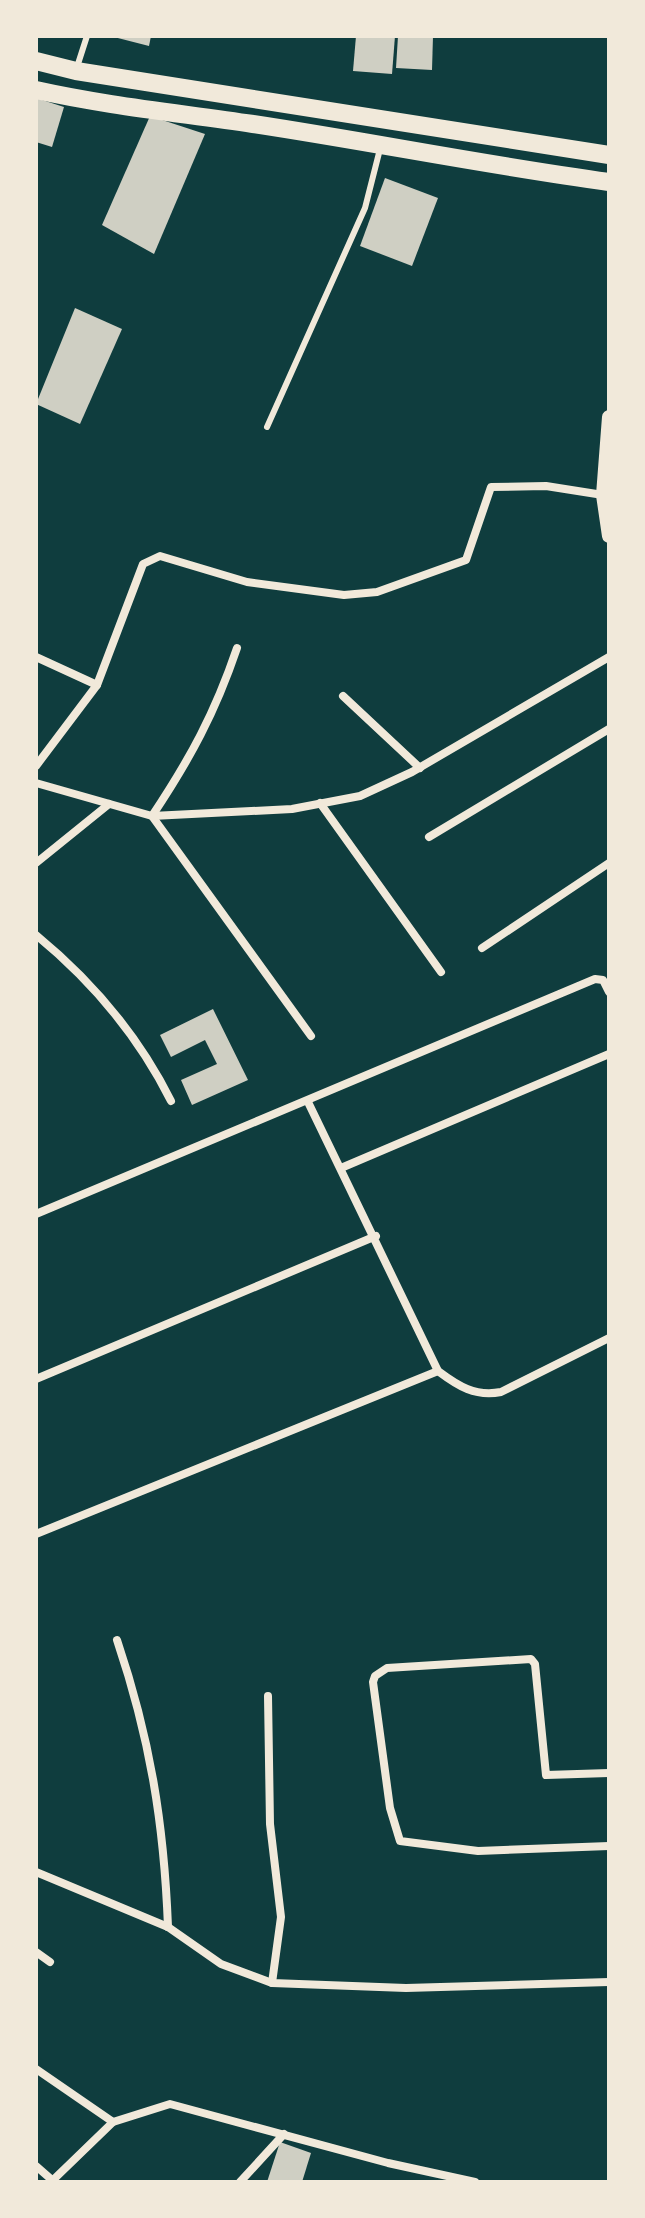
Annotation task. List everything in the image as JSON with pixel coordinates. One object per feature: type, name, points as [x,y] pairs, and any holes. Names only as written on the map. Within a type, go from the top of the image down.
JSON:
[{"type":"main road","points":[[36,61],[76,71],[609,155]]},
{"type":"main road","points":[[36,90],[107,106],[253,124],[609,182]]},
{"type":"street","points":[[609,417],[603,495],[609,536]]},
{"type":"street","points":[[36,766],[97,685],[143,564],[160,556],[247,582],[362,595],[466,560],[491,487],[546,486],[603,495]]},
{"type":"street","points":[[152,816],[187,763],[217,706],[237,648]]},
{"type":"street","points":[[36,657],[97,685]]},
{"type":"street","points":[[36,783],[152,816],[232,814],[360,796],[420,768],[609,657]]},
{"type":"street","points":[[343,696],[420,768]]},
{"type":"street","points":[[429,837],[609,729]]},
{"type":"street","points":[[320,803],[441,972]]},
{"type":"street","points":[[36,863],[109,804]]},
{"type":"street","points":[[152,816],[311,1036]]},
{"type":"street","points":[[482,948],[609,863]]},
{"type":"street","points":[[36,935],[91,987],[126,1028],[152,1062],[171,1101]]},
{"type":"street","points":[[36,1214],[595,979],[603,980],[609,992]]},
{"type":"street","points":[[341,1168],[609,1054]]},
{"type":"street","points":[[308,1102],[376,1236],[438,1371],[471,1392],[487,1395],[501,1392],[609,1338]]},
{"type":"street","points":[[36,1379],[376,1236]]},
{"type":"street","points":[[36,1534],[438,1371]]},
{"type":"street","points":[[117,1640],[147,1738],[165,1850],[168,1927]]},
{"type":"street","points":[[609,1773],[546,1775],[535,1664],[531,1659],[387,1668],[375,1676],[373,1682],[390,1808],[400,1841],[478,1851],[609,1846]]},
{"type":"street","points":[[268,1696],[270,1824],[281,1917],[272,1983]]},
{"type":"street","points":[[36,1872],[168,1927],[221,1964],[272,1983],[406,1988],[609,1982]]},
{"type":"street","points":[[36,1952],[50,1962]]},
{"type":"street","points":[[36,2069],[113,2122]]},
{"type":"street","points":[[36,2166],[52,2181],[113,2122],[170,2104],[388,2163],[475,2182]]},
{"type":"street","points":[[240,2182],[284,2134]]},
{"type":"lane","points":[[76,71],[87,36]]},
{"type":"lane","points":[[267,427],[365,208],[380,146]]},
{"type":"building","points":[[110,36],[151,36],[149,46]]},
{"type":"building","points":[[356,36],[395,36],[392,74],[353,71]]},
{"type":"building","points":[[398,36],[433,36],[432,70],[396,68]]},
{"type":"building","points":[[36,98],[64,107],[52,147],[36,142]]},
{"type":"building","points":[[150,116],[205,134],[154,254],[102,225]]},
{"type":"building","points":[[385,178],[438,198],[412,266],[360,246]]},
{"type":"building","points":[[75,308],[122,329],[80,424],[36,404]]},
{"type":"building","points":[[213,1009],[248,1080],[192,1105],[181,1080],[217,1064],[205,1040],[171,1057],[160,1035]]},
{"type":"building","points":[[280,2142],[311,2153],[302,2182],[267,2182]]}]
